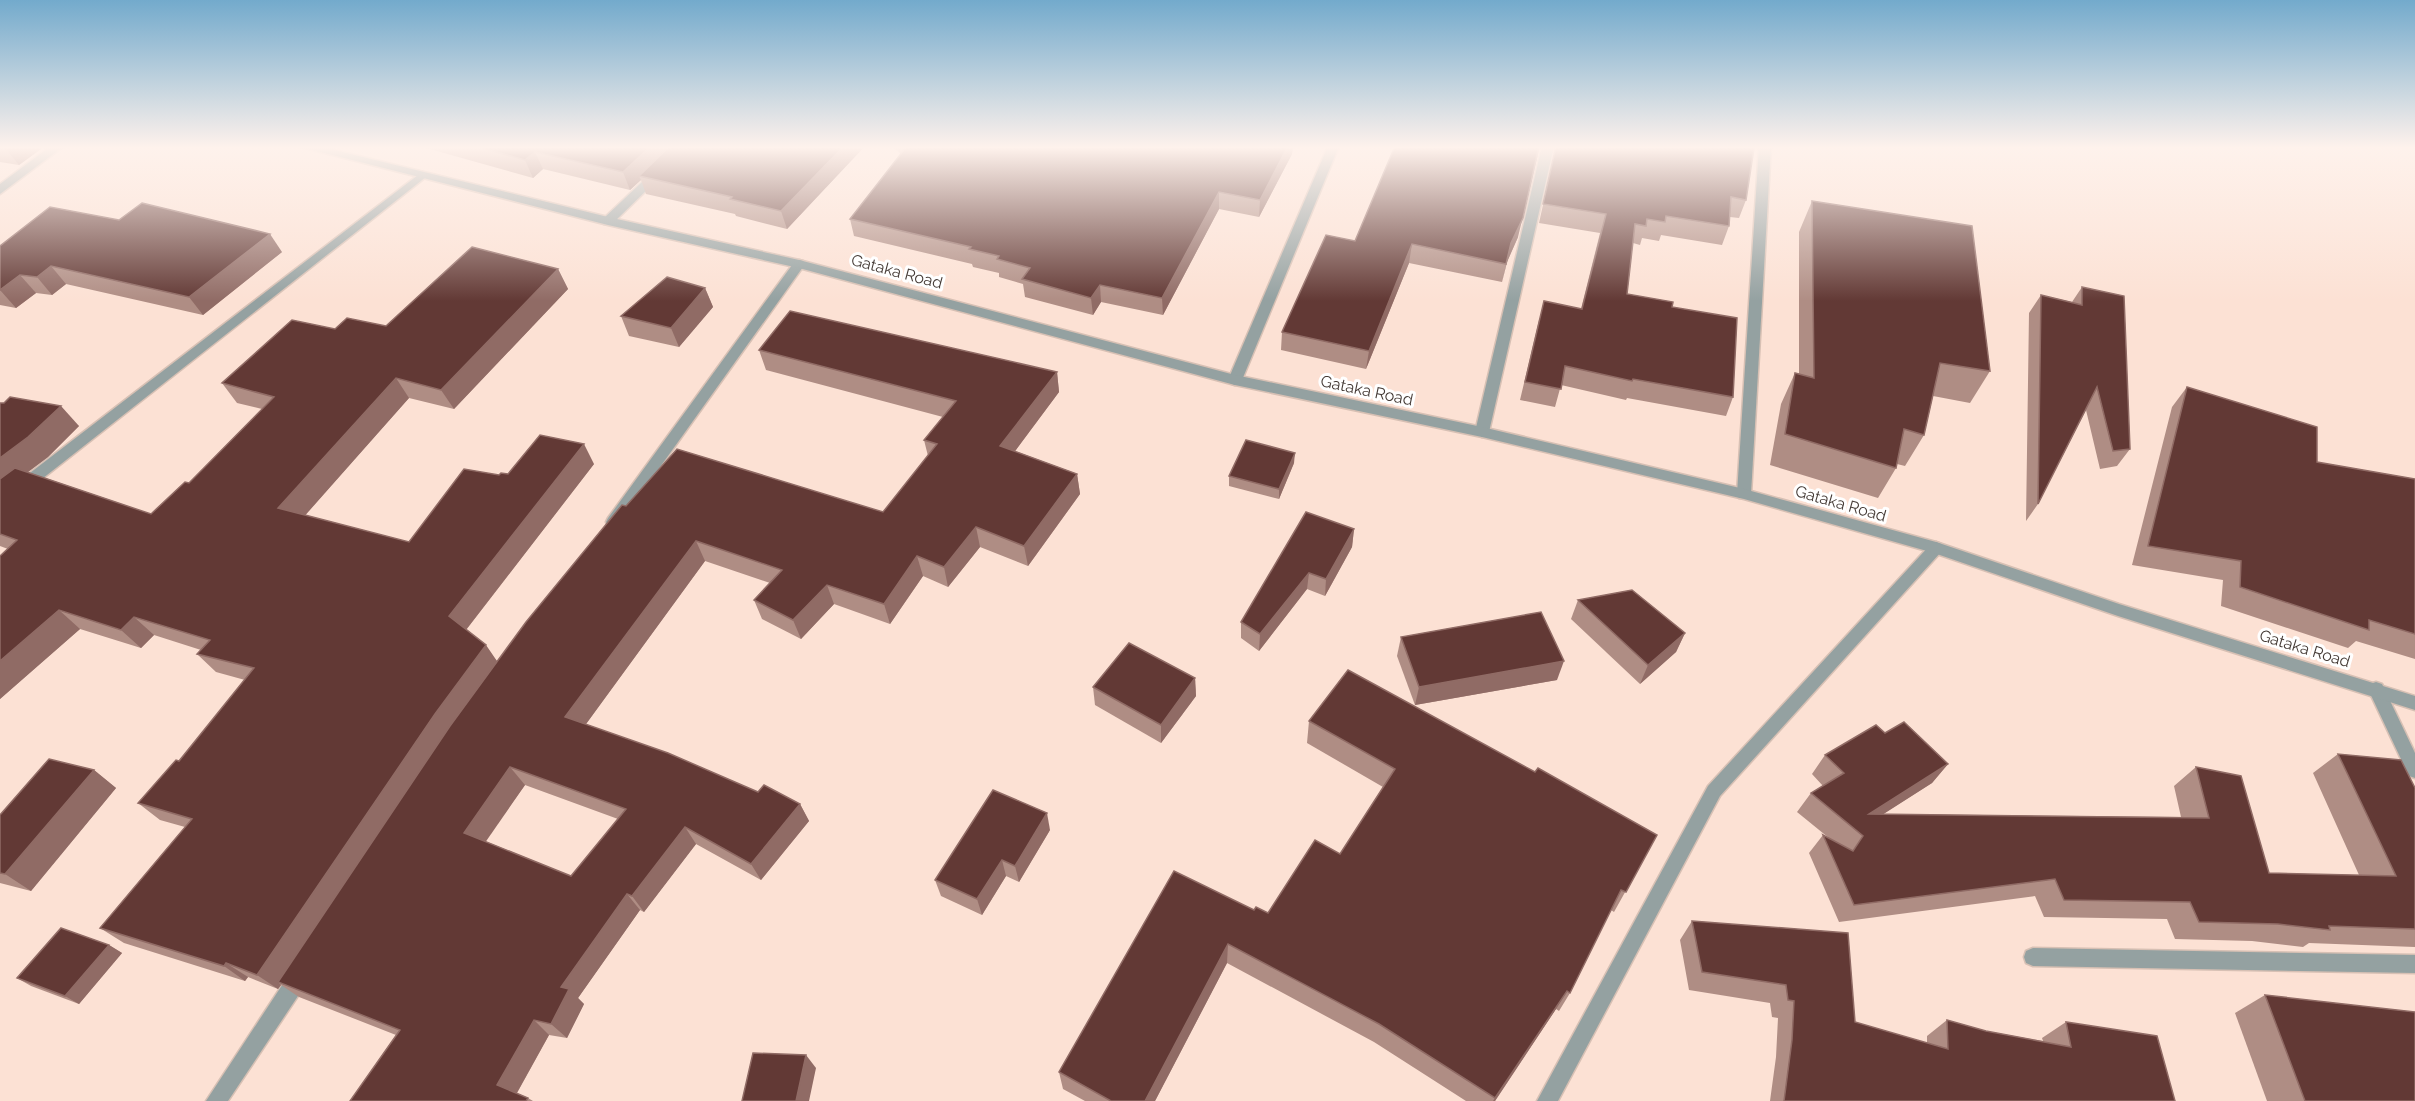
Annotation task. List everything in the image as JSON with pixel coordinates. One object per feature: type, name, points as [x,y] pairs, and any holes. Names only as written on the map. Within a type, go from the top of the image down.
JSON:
[{"type":"street","points":[[0,504],[393,197]]},
{"type":"street","name":"Gataka Road","points":[[512,197],[799,264],[1235,380],[1482,432],[1744,494],[1936,548],[2118,610],[2415,703]]},
{"type":"street","points":[[608,221],[633,197]]},
{"type":"street","points":[[1235,380],[1312,197]]},
{"type":"street","points":[[1482,432],[1536,197]]},
{"type":"street","points":[[1744,494],[1762,197]]},
{"type":"street","points":[[604,535],[799,264]]},
{"type":"street","points":[[1547,1101],[1713,791],[1936,548]]},
{"type":"street","points":[[2376,689],[2415,771]]},
{"type":"street","points":[[2033,957],[2415,964]]},
{"type":"street","points":[[216,1101],[308,963]]},
{"type":"building","points":[[732,197],[794,197],[781,211],[730,199]]},
{"type":"building","points":[[867,197],[1216,197],[1162,298],[1100,285],[1091,298],[1022,279],[1030,268],[997,259],[999,256],[969,249],[971,247],[850,219]]},
{"type":"building","points":[[1373,197],[1528,197],[1523,218],[1511,243],[1506,264],[1412,244],[1369,351],[1282,332],[1326,235],[1355,241]]},
{"type":"building","points":[[1544,197],[1731,197],[1729,226],[1666,216],[1665,222],[1647,219],[1646,226],[1635,224],[1627,294],[1673,302],[1672,307],[1737,318],[1733,397],[1633,379],[1632,381],[1565,366],[1561,389],[1525,382],[1544,301],[1582,309],[1606,214],[1543,204]]},
{"type":"building","points":[[1812,201],[1972,226],[1990,371],[1940,363],[1924,435],[1904,429],[1896,468],[1785,434],[1795,373],[1814,378]]},
{"type":"building","points":[[142,203],[270,234],[189,297],[51,266],[37,277],[20,275],[0,290],[0,246],[50,207],[119,220]]},
{"type":"building","points":[[472,247],[558,269],[441,390],[396,378],[278,508],[409,542],[464,469],[499,475],[508,474],[540,435],[584,444],[449,616],[486,645],[435,714],[257,975],[226,963],[224,966],[100,928],[192,819],[138,803],[176,760],[179,761],[254,668],[197,654],[210,640],[134,617],[121,630],[59,610],[0,661],[0,556],[17,540],[0,534],[0,479],[15,468],[151,514],[185,482],[189,483],[274,397],[222,383],[292,320],[335,329],[347,318],[386,326]]},
{"type":"building","points":[[667,277],[705,288],[671,328],[621,316]]},
{"type":"building","points":[[2082,287],[2124,296],[2130,449],[2113,451],[2097,387],[2038,504],[2041,295],[2082,305]]},
{"type":"building","points":[[790,311],[1057,372],[1000,446],[1077,474],[1024,546],[976,527],[944,567],[917,556],[884,604],[827,585],[793,620],[754,600],[782,570],[696,541],[565,717],[668,753],[758,792],[764,785],[800,804],[751,864],[685,827],[632,896],[627,894],[561,987],[569,989],[551,1024],[534,1020],[497,1085],[528,1098],[526,1101],[350,1101],[400,1030],[278,982],[450,726],[526,622],[622,505],[626,506],[677,449],[883,512],[937,444],[924,440],[956,401],[759,350]],"holes":[[[510,767],[626,809],[571,876],[464,833]]]},
{"type":"building","points":[[2187,387],[2317,427],[2317,462],[2415,479],[2415,634],[2369,620],[2369,630],[2240,587],[2241,561],[2148,546]]},
{"type":"building","points":[[10,397],[61,406],[28,437],[0,458],[0,403],[4,403]]},
{"type":"building","points":[[1246,440],[1295,453],[1279,489],[1229,476]]},
{"type":"building","points":[[1306,512],[1354,529],[1326,579],[1309,573],[1260,634],[1241,622]]},
{"type":"building","points":[[1632,590],[1685,633],[1648,665],[1578,600]]},
{"type":"building","points":[[1541,612],[1564,661],[1419,687],[1401,637]]},
{"type":"building","points":[[1129,643],[1195,678],[1161,725],[1093,687]]},
{"type":"building","points":[[1348,670],[1535,772],[1538,768],[1657,835],[1626,892],[1621,890],[1570,993],[1567,991],[1495,1098],[1379,1024],[1228,944],[1145,1101],[1111,1101],[1059,1072],[1174,871],[1254,910],[1256,907],[1268,913],[1315,840],[1340,854],[1395,769],[1309,721]]},
{"type":"building","points":[[1904,722],[1948,764],[1869,814],[2209,818],[2196,767],[2241,776],[2269,873],[2396,876],[2338,754],[2401,760],[2415,788],[2415,929],[2329,926],[2330,930],[2278,924],[2199,922],[2190,902],[2064,900],[2055,879],[1854,905],[1823,835],[1853,851],[1863,836],[1811,793],[1844,773],[1825,755],[1876,725],[1885,733]]},
{"type":"building","points":[[49,759],[94,770],[5,874],[0,873],[0,815]]},
{"type":"building","points":[[993,790],[1047,813],[1015,866],[1002,860],[977,899],[935,880]]},
{"type":"building","points":[[1692,921],[1848,933],[1855,1022],[1948,1049],[1947,1020],[1986,1031],[2071,1047],[2066,1022],[2157,1036],[2175,1101],[1784,1101],[1792,1040],[1794,1001],[1788,1000],[1786,985],[1702,972]]},
{"type":"building","points":[[61,928],[109,945],[65,996],[17,978]]},
{"type":"building","points":[[2265,995],[2415,1012],[2415,1101],[2305,1101]]},
{"type":"building","points":[[753,1053],[806,1055],[796,1101],[742,1101]]}]
